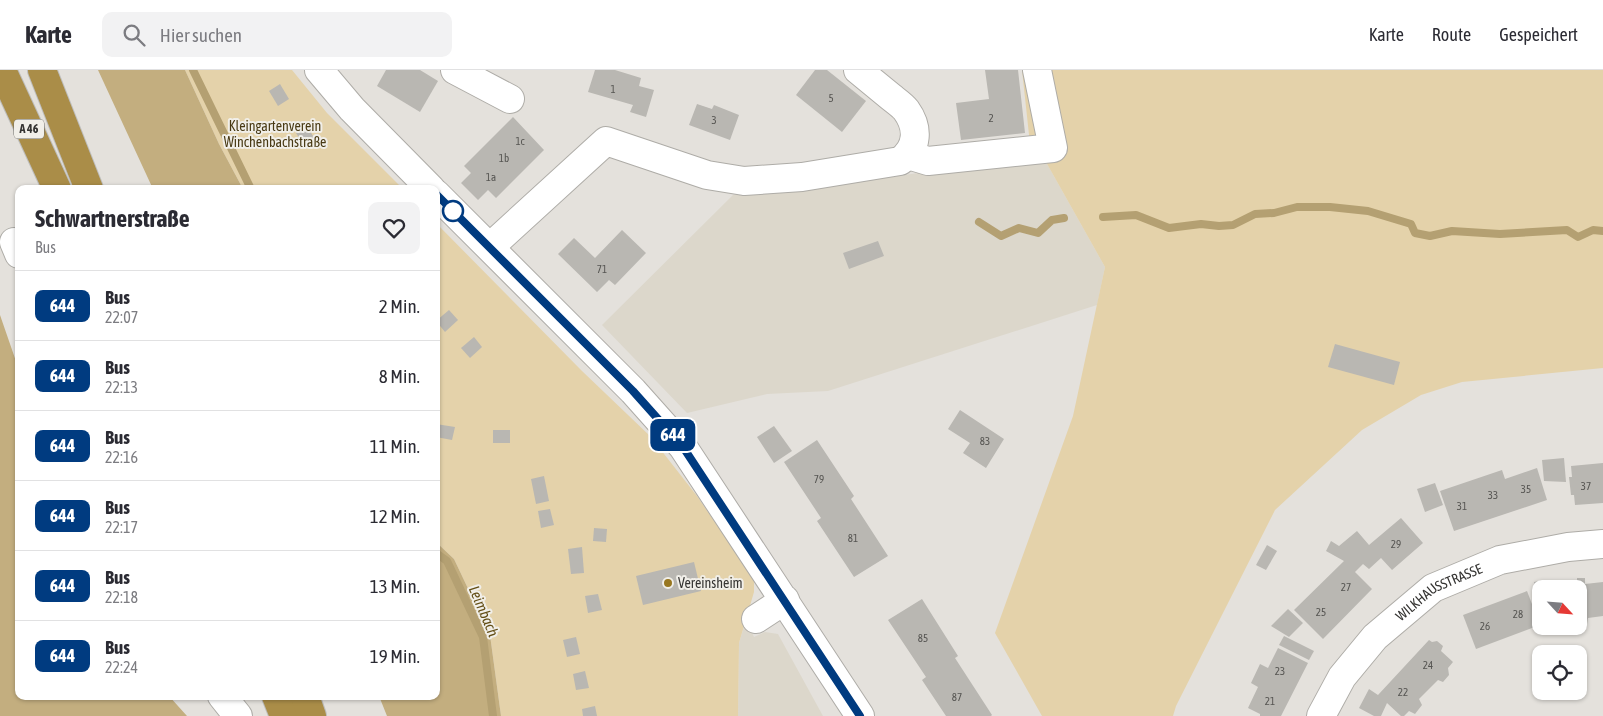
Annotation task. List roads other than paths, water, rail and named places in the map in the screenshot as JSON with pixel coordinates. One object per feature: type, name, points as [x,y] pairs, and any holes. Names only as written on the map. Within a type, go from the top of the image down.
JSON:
[{"type":"highway","name":"A 46","points":[[2,70],[55,185]]},
{"type":"highway","name":"A 46","points":[[42,70],[87,185]]},
{"type":"highway","points":[[278,700],[284,716]]},
{"type":"highway","points":[[306,700],[312,716]]},
{"type":"street","points":[[319,70],[352,109],[428,185]]},
{"type":"street","points":[[456,70],[510,99]]},
{"type":"street","points":[[490,247],[606,141],[707,175],[744,181],[802,177],[900,161],[908,155],[914,145],[913,122],[905,109],[858,70]]},
{"type":"street","points":[[908,155],[928,161],[1053,148],[1037,70]]},
{"type":"street","points":[[440,198],[633,391],[683,447],[860,716]]},
{"type":"street","name":"WILKHAUSSTRASSE","points":[[1320,716],[1342,677],[1375,637],[1433,588],[1500,560],[1568,546],[1603,544]]},
{"type":"street","points":[[756,620],[785,600]]},
{"type":"street","points":[[225,700],[238,716]]},
{"type":"waterway","name":"Leimbach","points":[[193,70],[249,185]]},
{"type":"waterway","points":[[1103,217],[1136,215],[1169,228],[1201,224],[1219,226],[1233,225],[1255,214],[1274,213],[1297,207],[1330,207],[1368,211],[1411,224],[1415,233],[1430,236],[1452,231],[1500,234],[1567,230],[1578,237],[1593,230],[1603,231]]},
{"type":"waterway","points":[[979,222],[1001,236],[1019,228],[1038,233],[1052,220],[1064,218]]},
{"type":"waterway","name":"Leimbach","points":[[440,556],[447,561],[483,637],[493,716]]},
{"type":"place","name":"Vereinsheim","points":[[668,583]]},
{"type":"park label","name":"Kleingartenverein Winchenbachstraße","points":[[275,134]]}]
